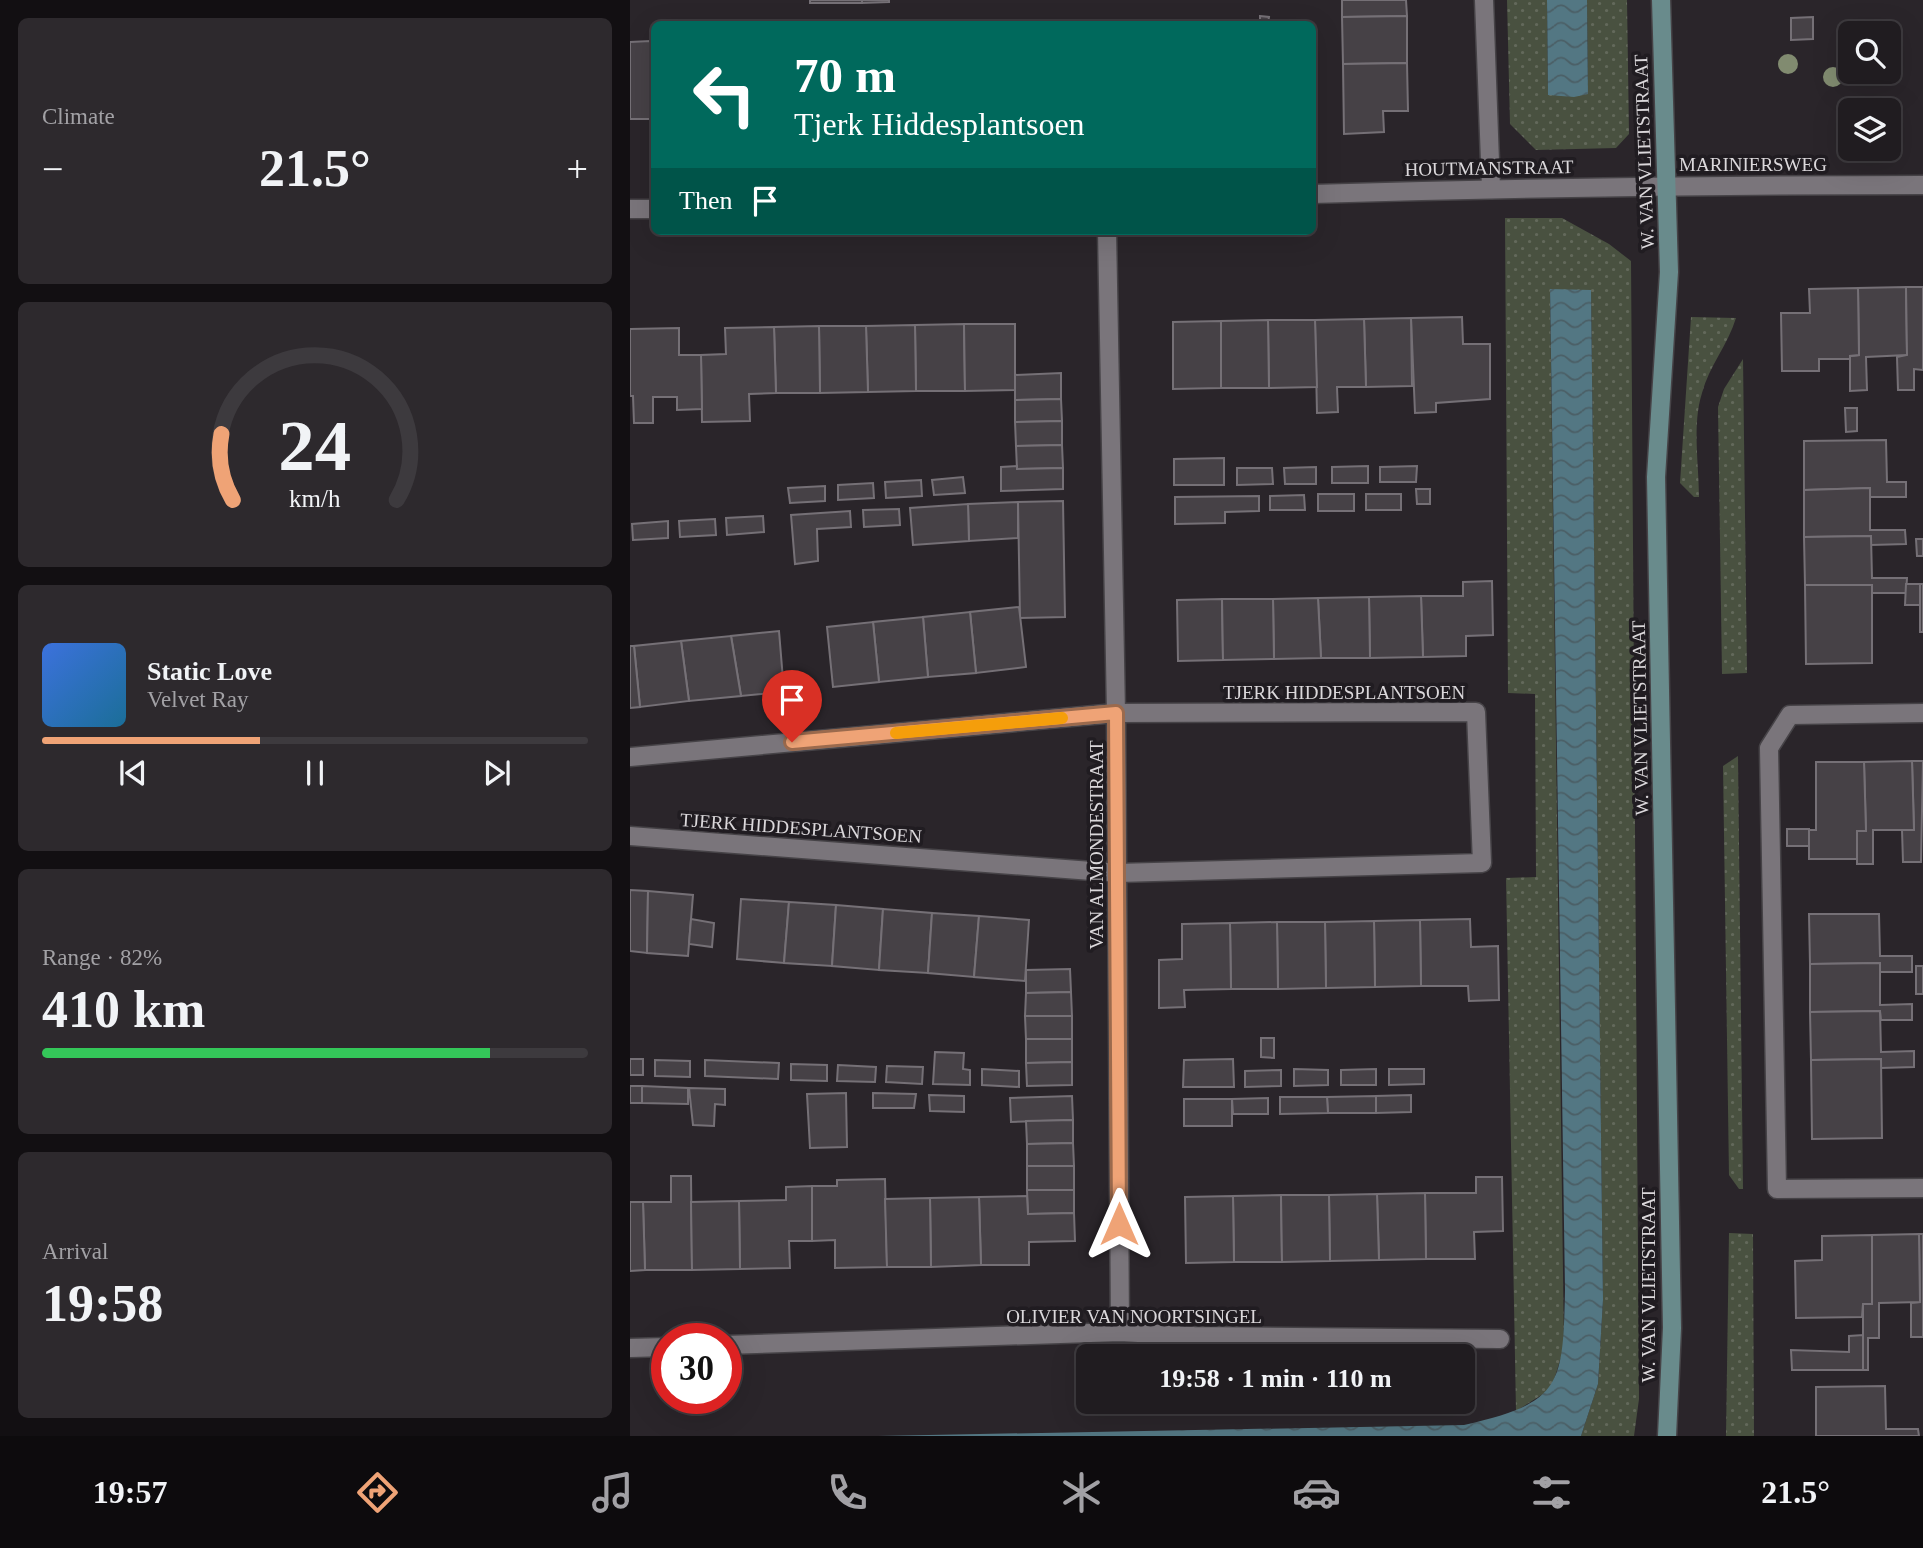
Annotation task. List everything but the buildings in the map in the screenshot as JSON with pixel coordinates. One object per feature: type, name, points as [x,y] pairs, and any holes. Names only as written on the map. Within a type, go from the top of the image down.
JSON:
[{"type":"street","points":[[1485,0],[1491,188]]},
{"type":"street","name":"W. VAN VLIETSTRAAT","points":[[1661,0],[1669,272],[1656,477],[1672,1328],[1667,1436]]},
{"type":"street","name":"HOUTMANSTRAAT","points":[[1316,194],[1666,185]]},
{"type":"street","name":"MARINIERSWEG","points":[[1666,185],[1742,188],[1923,185]]},
{"type":"street","points":[[630,209],[651,209]]},
{"type":"street","name":"VAN ALMONDESTRAAT","points":[[1107,235],[1118,873],[1120,1332]]},
{"type":"street","name":"TJERK HIDDESPLANTSOEN","points":[[630,757],[1116,713],[1476,712],[1482,863],[1118,873],[630,836]]},
{"type":"street","points":[[1923,713],[1790,715],[1769,748],[1777,1189],[1923,1188]]},
{"type":"street","name":"OLIVIER VAN NOORTSINGEL","points":[[742,1344],[1120,1332],[1194,1336],[1500,1339]]},
{"type":"street","points":[[630,1348],[651,1347]]},
{"type":"green space","points":[[1507,0],[1547,0],[1548,95],[1588,93],[1587,0],[1627,0],[1629,134],[1616,148],[1536,150],[1510,124]]},
{"type":"green space","points":[[1505,218],[1562,218],[1609,244],[1631,261],[1639,1399],[1634,1436],[1581,1436],[1598,1384],[1603,1300],[1591,290],[1550,290],[1564,1348],[1551,1389],[1516,1411],[1506,878],[1536,877],[1535,694],[1508,693]]},
{"type":"green space","points":[[1691,317],[1736,318],[1705,383],[1699,405],[1699,497],[1694,497],[1680,483]]},
{"type":"green space","points":[[1743,359],[1747,673],[1722,674],[1718,407],[1724,389]]},
{"type":"green space","points":[[1738,756],[1743,1189],[1739,1189],[1729,1175],[1723,766]]},
{"type":"green space","points":[[1729,1233],[1753,1234],[1754,1436],[1726,1436]]},
{"type":"water","points":[[1547,0],[1587,0],[1588,94],[1574,97],[1548,95]]},
{"type":"water","points":[[1550,289],[1591,290],[1603,1300],[1598,1384],[1581,1436],[878,1436],[1464,1425],[1521,1408],[1538,1398],[1550,1385],[1558,1369],[1562,1348],[1565,1290]]},
{"type":"slow traffic","points":[[896,733],[1062,718]]},
{"type":"route","points":[[792,742],[1116,713],[1119,1224]]}]
